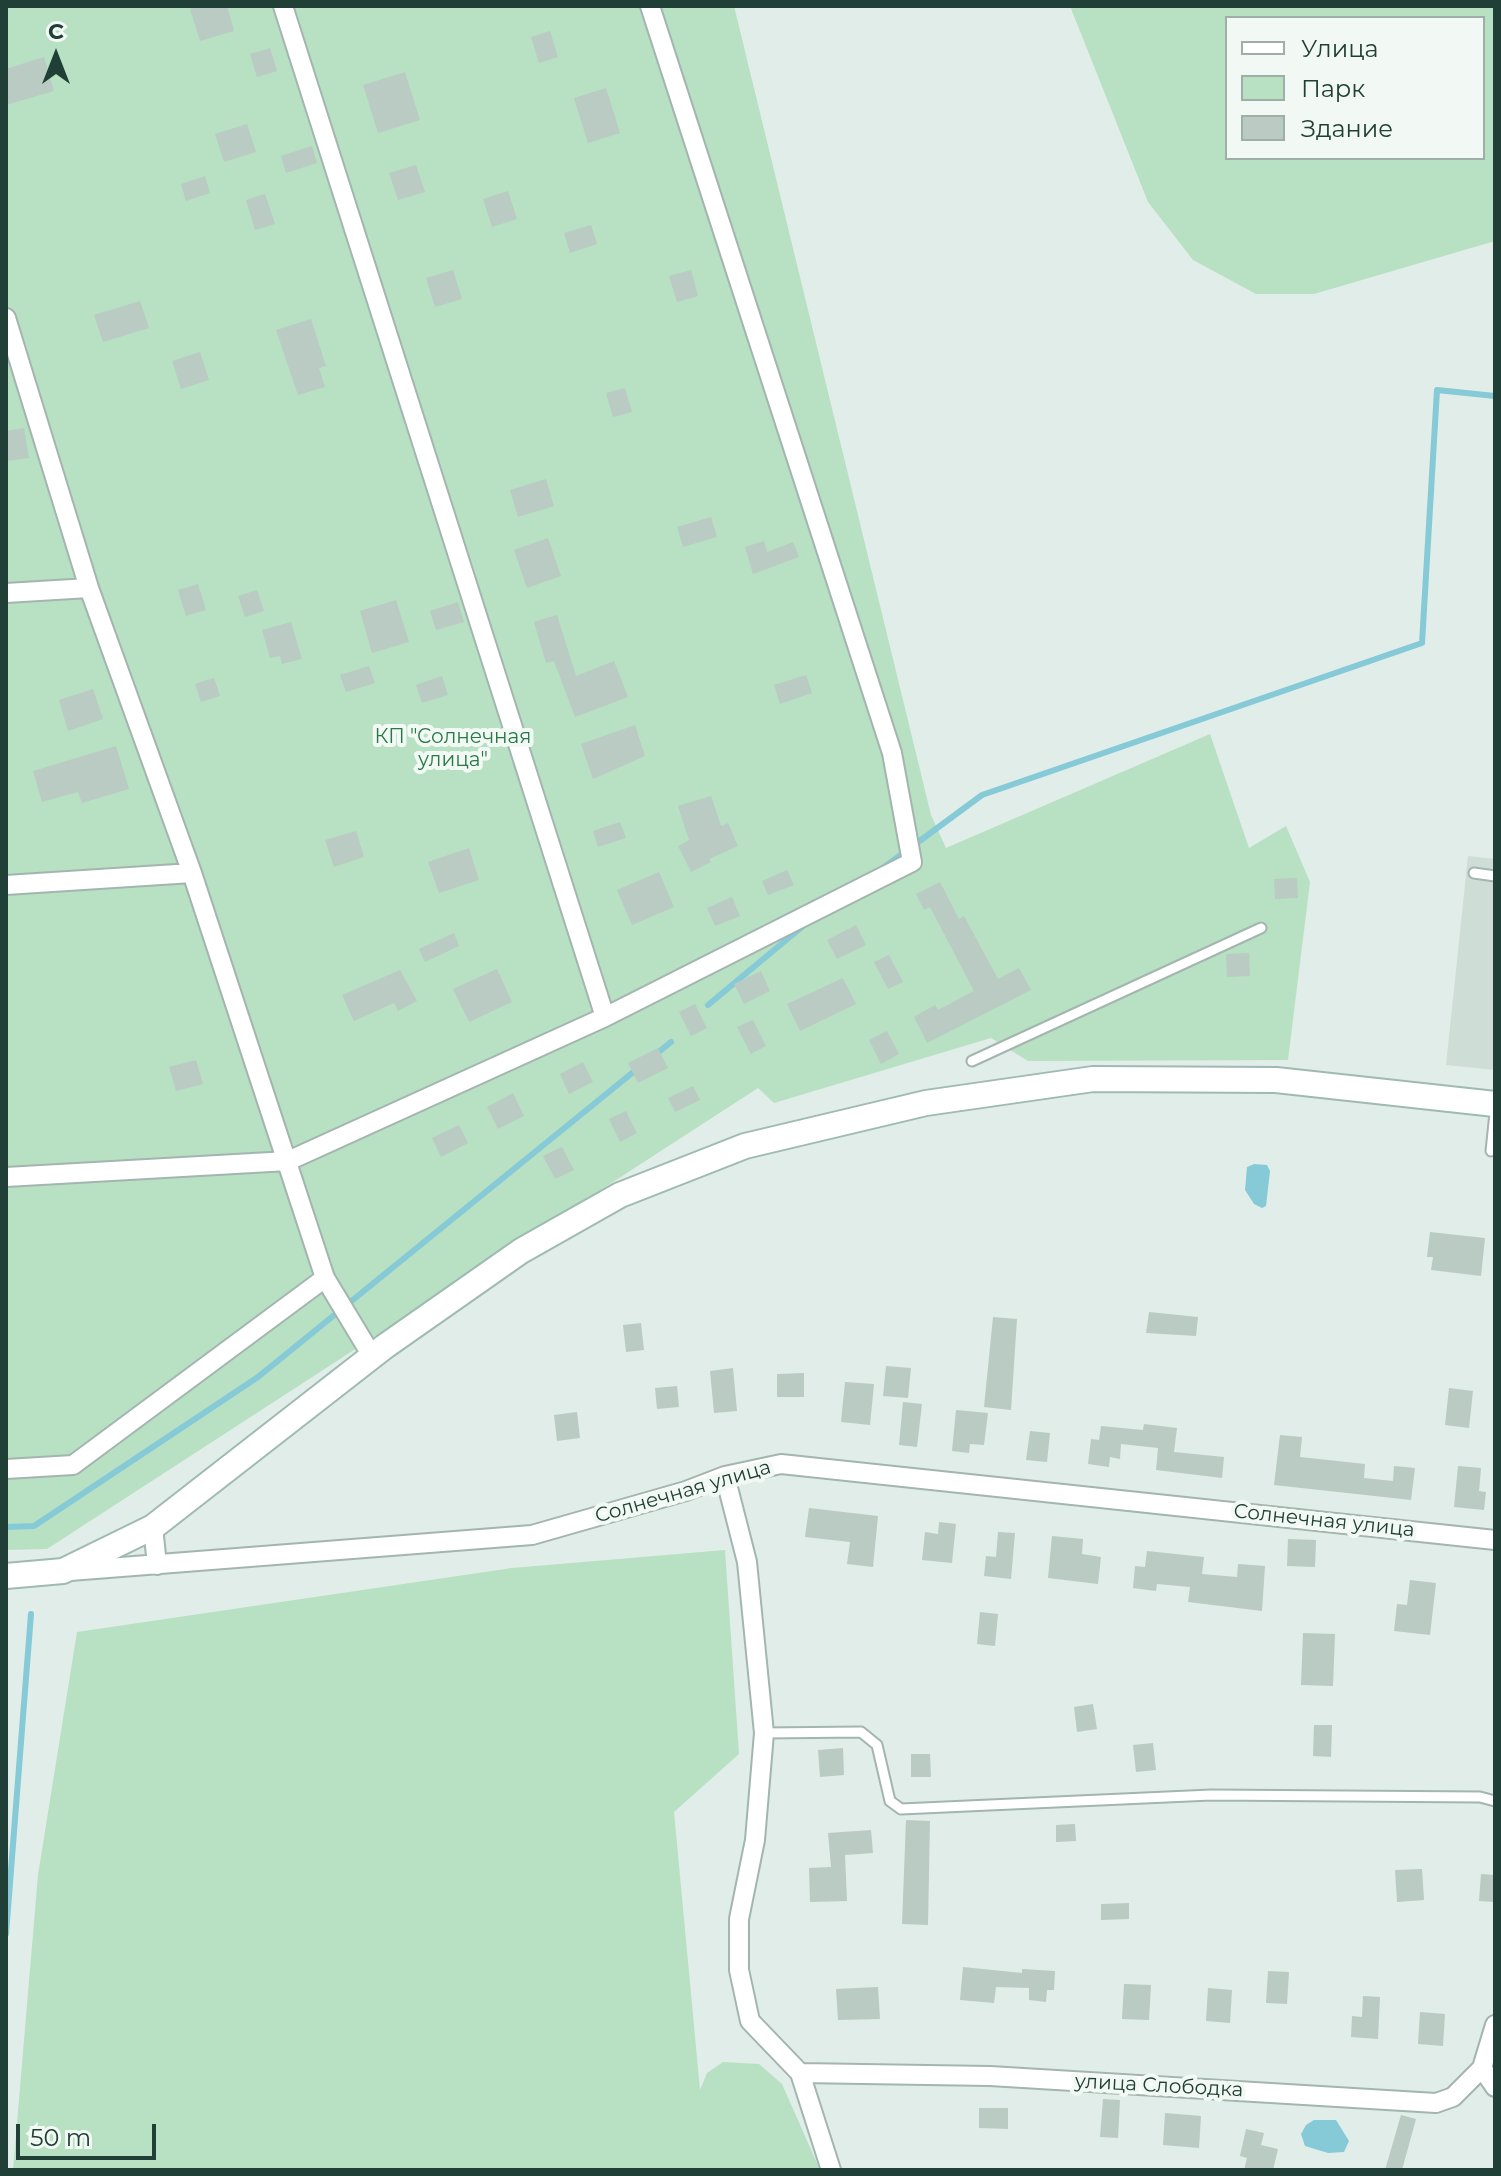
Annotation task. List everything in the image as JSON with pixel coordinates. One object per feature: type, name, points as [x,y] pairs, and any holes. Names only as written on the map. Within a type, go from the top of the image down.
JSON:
[{"type":"main road","points":[[6,1576],[63,1571],[153,1527],[372,1356],[521,1251],[620,1195],[745,1146],[926,1103],[1093,1079],[1276,1080],[1495,1104]]},
{"type":"street","points":[[283,6],[605,1017]]},
{"type":"street","points":[[6,1177],[288,1161],[605,1017],[912,862],[892,753],[650,6]]},
{"type":"street","points":[[6,318],[89,588],[192,873],[325,1278],[372,1356]]},
{"type":"street","points":[[6,593],[89,588]]},
{"type":"street","points":[[6,885],[192,873]]},
{"type":"street","points":[[6,1469],[73,1465],[325,1278]]},
{"type":"street","name":"Солнечная улица","points":[[63,1571],[532,1535],[686,1491],[725,1476],[781,1464],[1495,1540]]},
{"type":"street","points":[[725,1476],[747,1562],[764,1733],[755,1840],[739,1919],[739,1970],[750,2021],[800,2073],[831,2170]]},
{"type":"street","points":[[153,1527],[157,1565]]},
{"type":"street","points":[[1495,2025],[1482,2068],[1495,2087]]},
{"type":"street","name":"улица Слободка","points":[[800,2073],[990,2076],[1436,2103],[1453,2097],[1482,2068]]},
{"type":"lane","points":[[1474,873],[1495,876]]},
{"type":"lane","points":[[972,1061],[1261,928]]},
{"type":"lane","points":[[1491,1151],[1495,1113]]},
{"type":"lane","points":[[764,1733],[861,1732],[877,1745],[890,1801],[901,1809],[1211,1795],[1480,1797],[1495,1801]]},
{"type":"shaded area","points":[[1468,856],[1495,859],[1495,1070],[1446,1065]]},
{"type":"green space","name":"КП \"Солнечная улица\"","points":[[6,6],[734,6],[931,815],[946,848],[1210,734],[1249,848],[1286,826],[1310,882],[1288,1060],[1028,1061],[991,1038],[774,1103],[758,1088],[47,1549],[6,1550]]},
{"type":"green space","points":[[1070,6],[1495,6],[1495,241],[1314,294],[1256,294],[1193,260],[1148,202]]},
{"type":"green space","points":[[725,1550],[739,1754],[674,1812],[700,2090],[707,2073],[723,2062],[759,2064],[782,2084],[820,2170],[13,2170],[38,1875],[77,1632],[512,1568]]},
{"type":"water","points":[[1267,1165],[1270,1171],[1266,1206],[1262,1208],[1254,1204],[1245,1190],[1247,1167]]},
{"type":"water","points":[[1314,2120],[1336,2120],[1349,2141],[1344,2152],[1328,2153],[1305,2146],[1301,2134],[1306,2125]]},
{"type":"building","points":[[227,6],[234,31],[200,41],[190,9]]},
{"type":"building","points":[[550,31],[558,57],[539,63],[531,37]]},
{"type":"building","points":[[270,48],[277,71],[257,77],[250,54]]},
{"type":"building","points":[[44,57],[54,91],[6,105],[6,69]]},
{"type":"building","points":[[405,72],[420,120],[378,133],[363,85]]},
{"type":"building","points":[[606,88],[620,133],[588,143],[574,98]]},
{"type":"building","points":[[247,124],[256,152],[224,162],[215,134]]},
{"type":"building","points":[[312,146],[317,163],[286,173],[281,156]]},
{"type":"building","points":[[416,165],[425,192],[398,200],[389,173]]},
{"type":"building","points":[[205,176],[210,193],[186,201],[181,184]]},
{"type":"building","points":[[508,191],[517,219],[492,227],[483,199]]},
{"type":"building","points":[[265,194],[275,224],[255,230],[246,200]]},
{"type":"building","points":[[591,225],[597,244],[570,253],[564,233]]},
{"type":"building","points":[[453,270],[462,299],[435,307],[426,278]]},
{"type":"building","points":[[691,270],[698,296],[677,302],[669,276]]},
{"type":"building","points":[[140,301],[149,328],[103,342],[94,315]]},
{"type":"building","points":[[311,319],[326,366],[319,368],[325,387],[298,395],[276,330]]},
{"type":"building","points":[[200,352],[209,380],[181,389],[172,361]]},
{"type":"building","points":[[625,388],[632,412],[613,417],[606,393]]},
{"type":"building","points":[[24,428],[29,458],[6,461],[6,431]]},
{"type":"building","points":[[546,479],[554,506],[518,517],[510,490]]},
{"type":"building","points":[[711,517],[717,537],[683,547],[677,527]]},
{"type":"building","points":[[548,538],[561,576],[527,588],[514,550]]},
{"type":"building","points":[[764,541],[767,552],[793,542],[799,557],[753,574],[745,547]]},
{"type":"building","points":[[198,584],[206,610],[186,616],[178,590]]},
{"type":"building","points":[[257,590],[264,611],[245,617],[238,596]]},
{"type":"building","points":[[396,600],[409,642],[372,653],[360,611]]},
{"type":"building","points":[[458,602],[464,622],[436,630],[430,611]]},
{"type":"building","points":[[557,615],[576,676],[614,661],[628,697],[575,717],[554,661],[546,663],[534,622]]},
{"type":"building","points":[[291,622],[302,659],[282,664],[280,656],[270,658],[262,630]]},
{"type":"building","points":[[369,666],[375,683],[346,692],[340,675]]},
{"type":"building","points":[[806,675],[812,693],[780,704],[774,685]]},
{"type":"building","points":[[442,676],[448,695],[422,703],[416,685]]},
{"type":"building","points":[[214,678],[220,696],[201,702],[195,684]]},
{"type":"building","points":[[93,689],[103,719],[68,731],[59,700]]},
{"type":"building","points":[[635,725],[645,756],[593,779],[581,744]]},
{"type":"building","points":[[116,746],[129,789],[82,803],[78,792],[42,802],[33,771]]},
{"type":"building","points":[[711,796],[721,826],[728,823],[738,846],[709,859],[711,862],[691,872],[678,846],[689,840],[678,806]]},
{"type":"building","points":[[620,822],[626,838],[598,847],[593,831]]},
{"type":"building","points":[[356,831],[364,857],[334,867],[325,840]]},
{"type":"building","points":[[469,848],[479,880],[439,893],[428,862]]},
{"type":"building","points":[[787,870],[794,885],[768,895],[762,881]]},
{"type":"building","points":[[659,872],[674,907],[632,925],[617,890]]},
{"type":"building","points":[[1297,878],[1298,898],[1275,899],[1274,879]]},
{"type":"building","points":[[940,882],[959,919],[964,916],[998,979],[1019,968],[1031,990],[927,1043],[914,1017],[935,1005],[938,1010],[974,991],[930,907],[924,910],[916,894]]},
{"type":"building","points":[[732,897],[740,916],[715,926],[707,908]]},
{"type":"building","points":[[856,925],[866,945],[837,959],[827,940]]},
{"type":"building","points":[[454,933],[459,946],[425,962],[419,949]]},
{"type":"building","points":[[1249,953],[1250,976],[1227,977],[1226,954]]},
{"type":"building","points":[[889,955],[903,982],[888,989],[874,962]]},
{"type":"building","points":[[497,969],[512,1002],[469,1022],[453,989]]},
{"type":"building","points":[[400,970],[417,1001],[398,1011],[394,1003],[354,1021],[342,995]]},
{"type":"building","points":[[761,971],[770,991],[744,1004],[734,984]]},
{"type":"building","points":[[843,978],[856,1004],[800,1031],[787,1004]]},
{"type":"building","points":[[695,1004],[707,1028],[691,1036],[679,1012]]},
{"type":"building","points":[[753,1020],[766,1046],[751,1054],[737,1027]]},
{"type":"building","points":[[887,1031],[899,1054],[881,1064],[869,1040]]},
{"type":"building","points":[[658,1048],[668,1068],[638,1083],[628,1063]]},
{"type":"building","points":[[196,1060],[203,1084],[176,1091],[169,1067]]},
{"type":"building","points":[[583,1062],[593,1082],[569,1094],[560,1074]]},
{"type":"building","points":[[693,1086],[700,1100],[675,1112],[668,1098]]},
{"type":"building","points":[[513,1093],[524,1116],[498,1129],[487,1107]]},
{"type":"building","points":[[626,1111],[637,1133],[620,1142],[609,1119]]},
{"type":"building","points":[[459,1125],[468,1143],[441,1157],[432,1138]]},
{"type":"building","points":[[562,1147],[574,1170],[555,1179],[543,1156]]},
{"type":"building","points":[[1430,1232],[1485,1238],[1481,1276],[1431,1270],[1433,1257],[1427,1257]]},
{"type":"building","points":[[1149,1312],[1198,1317],[1196,1336],[1146,1333]]},
{"type":"building","points":[[993,1317],[1017,1319],[1011,1410],[984,1407]]},
{"type":"building","points":[[641,1323],[644,1350],[626,1352],[623,1325]]},
{"type":"building","points":[[886,1366],[911,1368],[908,1398],[883,1396]]},
{"type":"building","points":[[733,1368],[737,1411],[714,1413],[710,1371]]},
{"type":"building","points":[[804,1373],[804,1397],[777,1397],[777,1374]]},
{"type":"building","points":[[845,1382],[874,1384],[870,1425],[841,1422]]},
{"type":"building","points":[[677,1386],[679,1407],[657,1409],[655,1388]]},
{"type":"building","points":[[1449,1388],[1473,1391],[1469,1428],[1445,1425]]},
{"type":"building","points":[[903,1402],[922,1404],[917,1447],[899,1445]]},
{"type":"building","points":[[956,1410],[988,1413],[984,1445],[970,1444],[969,1453],[952,1451]]},
{"type":"building","points":[[577,1412],[580,1438],[557,1441],[554,1415]]},
{"type":"building","points":[[1144,1424],[1177,1428],[1174,1452],[1224,1457],[1222,1478],[1156,1470],[1158,1448],[1121,1444],[1120,1459],[1110,1457],[1109,1467],[1088,1464],[1091,1439],[1099,1440],[1101,1426],[1143,1430]]},
{"type":"building","points":[[1030,1431],[1050,1433],[1047,1462],[1026,1460]]},
{"type":"building","points":[[1280,1435],[1302,1437],[1300,1457],[1365,1464],[1364,1478],[1393,1481],[1394,1466],[1415,1468],[1411,1500],[1274,1485]]},
{"type":"building","points":[[1458,1466],[1481,1468],[1479,1491],[1486,1492],[1484,1510],[1454,1507]]},
{"type":"building","points":[[809,1508],[878,1516],[873,1567],[847,1564],[850,1542],[805,1537]]},
{"type":"building","points":[[939,1522],[956,1524],[952,1563],[922,1560],[925,1532],[938,1534]]},
{"type":"building","points":[[998,1532],[1015,1533],[1011,1579],[984,1576],[986,1556],[996,1557]]},
{"type":"building","points":[[1052,1536],[1083,1539],[1082,1554],[1101,1557],[1098,1584],[1048,1578]]},
{"type":"building","points":[[1288,1539],[1316,1540],[1315,1567],[1287,1566]]},
{"type":"building","points":[[1147,1551],[1204,1557],[1202,1574],[1237,1577],[1238,1564],[1265,1566],[1262,1611],[1188,1602],[1190,1587],[1157,1584],[1156,1591],[1133,1588],[1135,1566],[1145,1567]]},
{"type":"building","points":[[1410,1580],[1436,1583],[1430,1635],[1394,1631],[1397,1604],[1407,1605]]},
{"type":"building","points":[[980,1612],[998,1614],[995,1646],[977,1644]]},
{"type":"building","points":[[1303,1633],[1335,1634],[1333,1686],[1301,1685]]},
{"type":"building","points":[[1093,1704],[1097,1729],[1077,1732],[1074,1707]]},
{"type":"building","points":[[1314,1725],[1332,1725],[1331,1757],[1313,1756]]},
{"type":"building","points":[[1153,1743],[1156,1770],[1136,1772],[1133,1745]]},
{"type":"building","points":[[843,1748],[844,1775],[820,1777],[818,1750]]},
{"type":"building","points":[[911,1754],[930,1754],[931,1777],[911,1777]]},
{"type":"building","points":[[906,1820],[930,1821],[928,1925],[902,1924]]},
{"type":"building","points":[[1075,1824],[1076,1841],[1056,1842],[1056,1825]]},
{"type":"building","points":[[871,1830],[873,1853],[845,1855],[847,1901],[810,1902],[809,1868],[831,1867],[828,1833]]},
{"type":"building","points":[[1422,1869],[1424,1900],[1397,1902],[1395,1870]]},
{"type":"building","points":[[1481,1874],[1495,1875],[1495,1902],[1479,1901]]},
{"type":"building","points":[[1129,1903],[1129,1919],[1101,1920],[1101,1904]]},
{"type":"building","points":[[963,1967],[1022,1973],[1022,1969],[1055,1971],[1054,1990],[1047,1990],[1046,2002],[1029,2000],[1029,1988],[996,1987],[994,2003],[960,2000]]},
{"type":"building","points":[[1268,1971],[1289,1972],[1287,2004],[1266,2003]]},
{"type":"building","points":[[1124,1984],[1151,1985],[1149,2020],[1122,2019]]},
{"type":"building","points":[[878,1987],[880,2019],[838,2020],[836,1989]]},
{"type":"building","points":[[1208,1988],[1232,1990],[1230,2023],[1206,2021]]},
{"type":"building","points":[[1363,1996],[1380,1997],[1378,2039],[1351,2037],[1352,2016],[1362,2017]]},
{"type":"building","points":[[1420,2012],[1445,2014],[1443,2046],[1418,2044]]},
{"type":"building","points":[[1103,2099],[1120,2100],[1118,2138],[1100,2137]]},
{"type":"building","points":[[979,2108],[1008,2108],[1008,2129],[979,2128]]},
{"type":"building","points":[[1165,2113],[1201,2116],[1199,2148],[1163,2145]]},
{"type":"building","points":[[1401,2115],[1416,2119],[1402,2170],[1385,2170]]},
{"type":"building","points":[[1246,2129],[1264,2133],[1261,2145],[1278,2149],[1273,2170],[1244,2170],[1247,2158],[1240,2156]]},
{"type":"waterway","points":[[883,868],[982,795],[1422,643],[1437,390],[1495,396]]},
{"type":"waterway","points":[[708,1005],[803,926]]},
{"type":"waterway","points":[[655,1055],[671,1042]]},
{"type":"waterway","points":[[6,1527],[34,1526],[258,1377],[637,1069]]},
{"type":"waterway","points":[[6,1934],[31,1614]]}]
